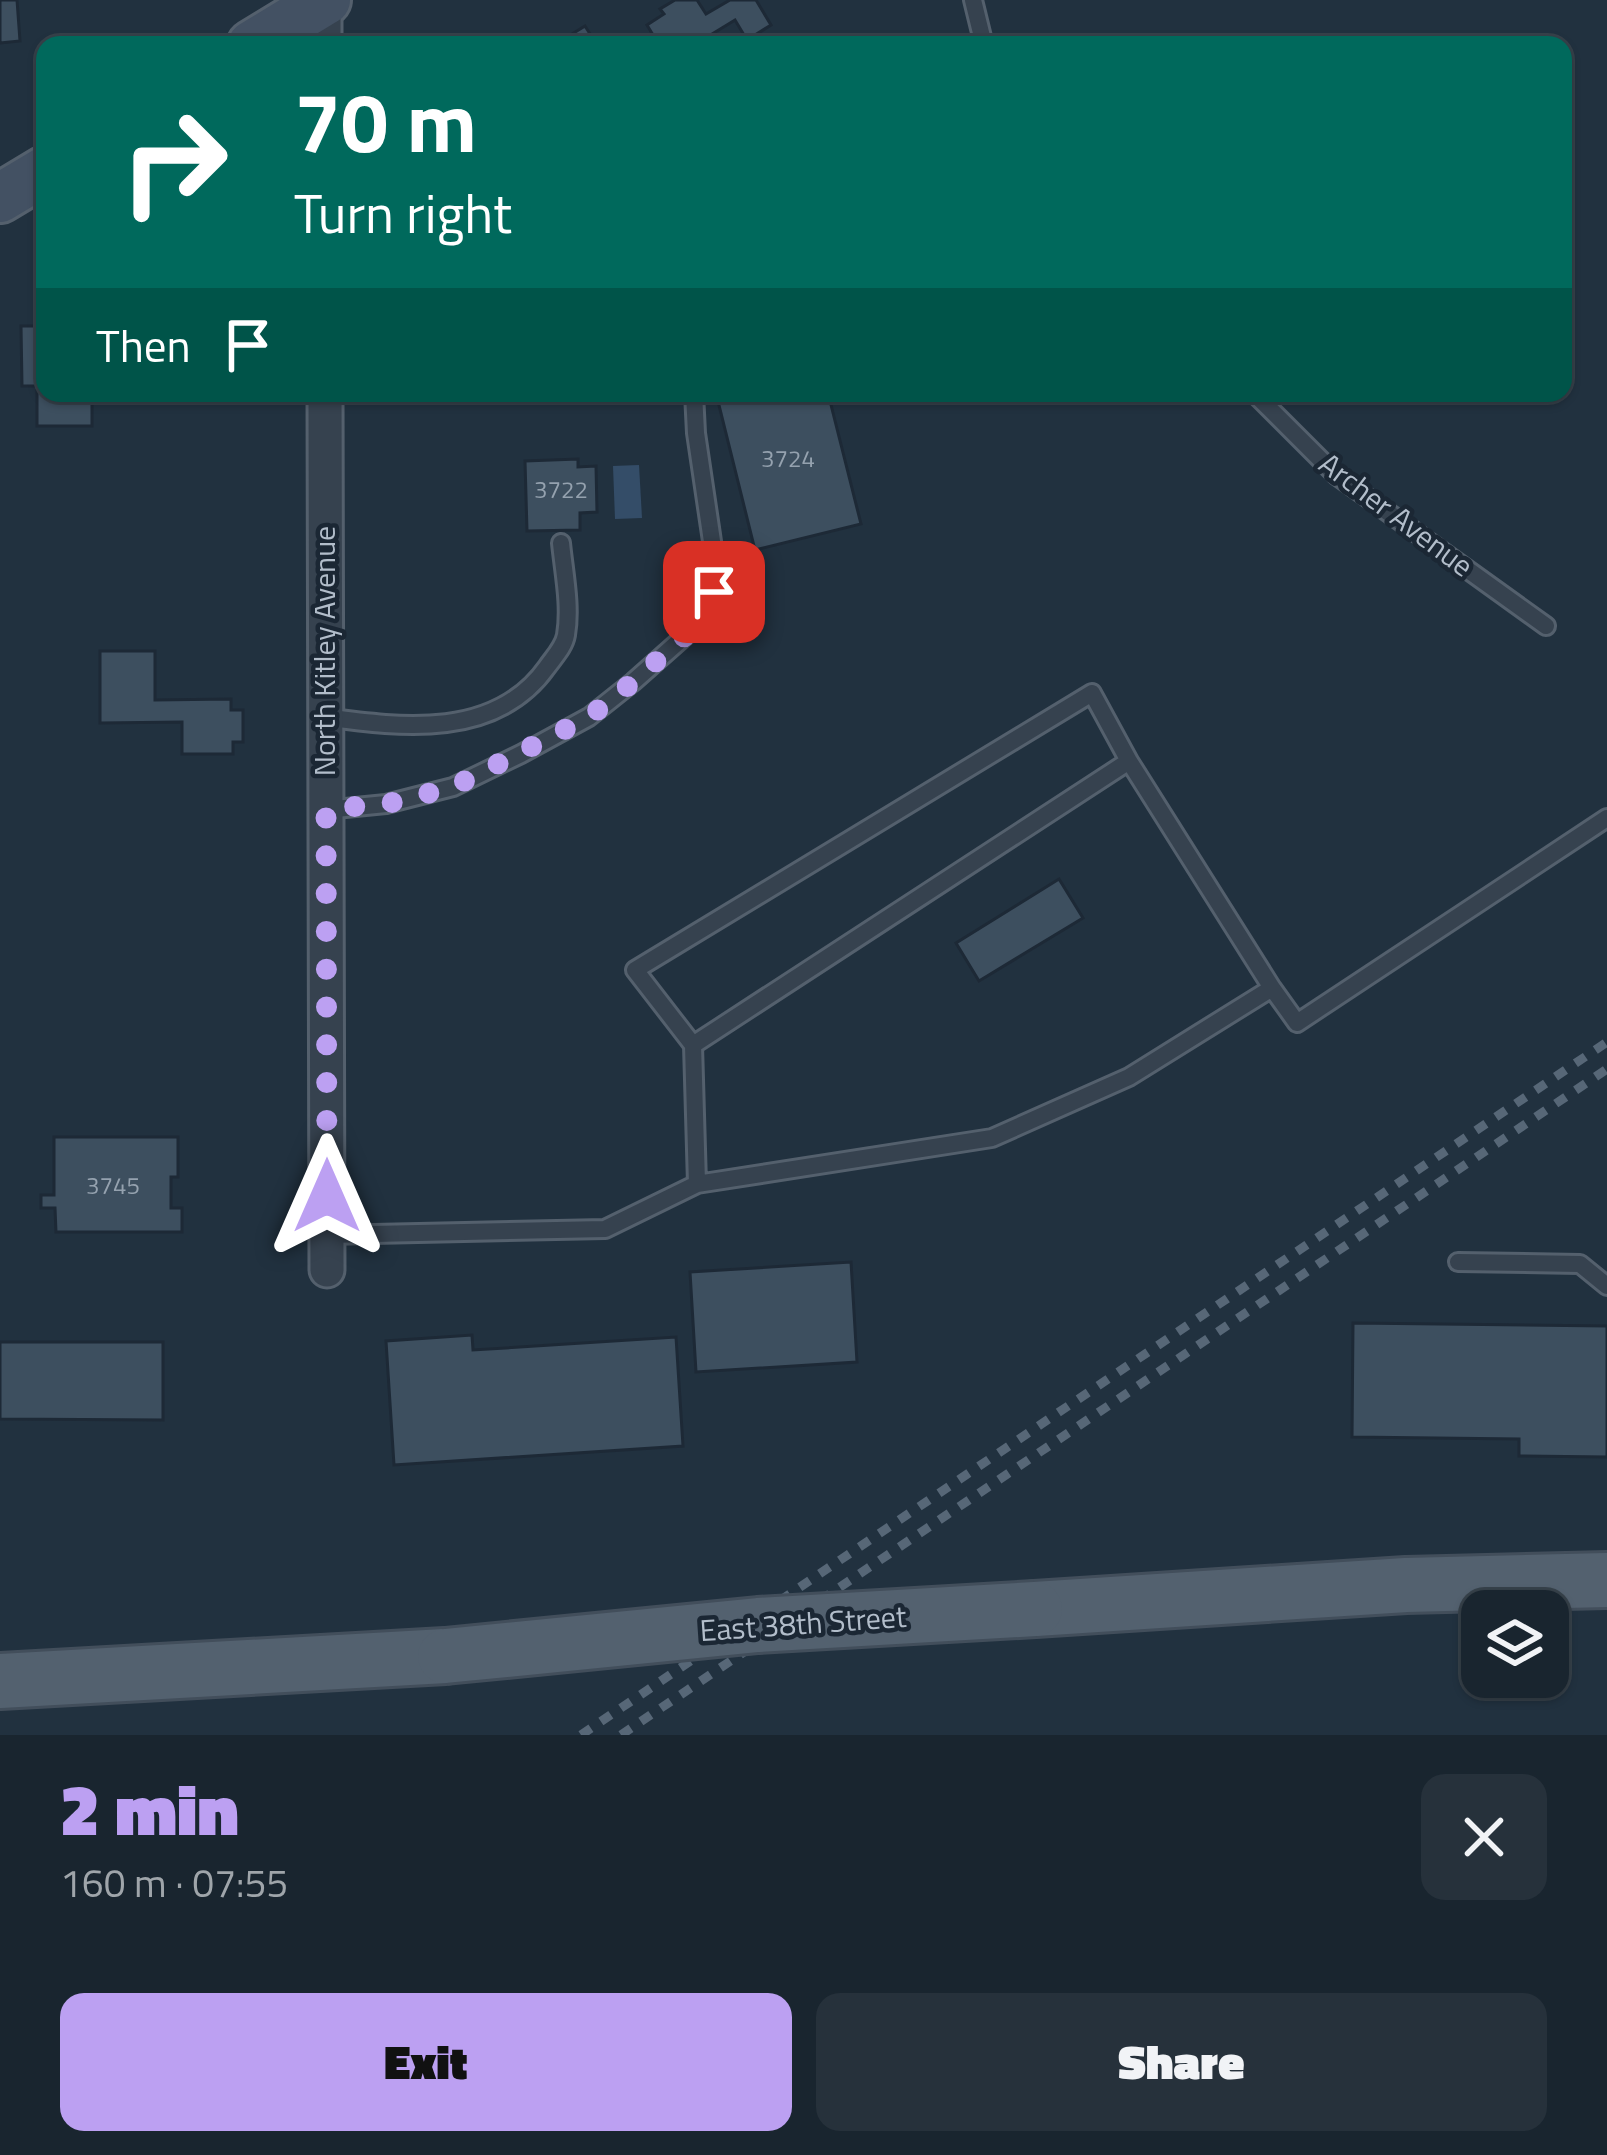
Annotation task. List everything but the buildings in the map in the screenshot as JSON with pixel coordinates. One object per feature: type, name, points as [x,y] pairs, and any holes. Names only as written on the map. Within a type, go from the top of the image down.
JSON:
[{"type":"main road","points":[[267,36],[325,0]]},
{"type":"main road","points":[[0,198],[36,176]]},
{"type":"main road","name":"East 38th Street","points":[[0,1681],[445,1656],[758,1625],[1406,1585],[1607,1580]]},
{"type":"street","points":[[324,36],[325,0]]},
{"type":"street","name":"North Kitley Avenue","points":[[325,402],[327,1270]]},
{"type":"lane","points":[[974,0],[982,36]]},
{"type":"lane","points":[[326,809],[386,804],[453,787],[521,754],[589,717],[694,628],[714,592],[694,402]]},
{"type":"lane","name":"Archer Avenue","points":[[1263,402],[1336,475],[1546,626]]},
{"type":"lane","points":[[326,717],[385,725],[447,725],[489,714],[534,686],[566,641],[561,543]]},
{"type":"lane","points":[[697,1184],[693,1045],[634,970],[1092,692],[1130,761],[1298,1023],[1607,818]]},
{"type":"lane","points":[[693,1045],[1130,761]]},
{"type":"lane","points":[[327,1234],[605,1229],[697,1184],[992,1138],[1130,1077],[1272,988]]},
{"type":"lane","points":[[1459,1262],[1580,1264],[1607,1286]]},
{"type":"water","points":[[639,465],[642,518],[615,519],[613,466]]},
{"type":"railway","points":[[581,1735],[1607,1042]]},
{"type":"railway","points":[[621,1735],[1607,1069]]},
{"type":"route","points":[[327,1196],[326,809],[386,804],[453,787],[589,717],[694,628],[714,592]]}]
